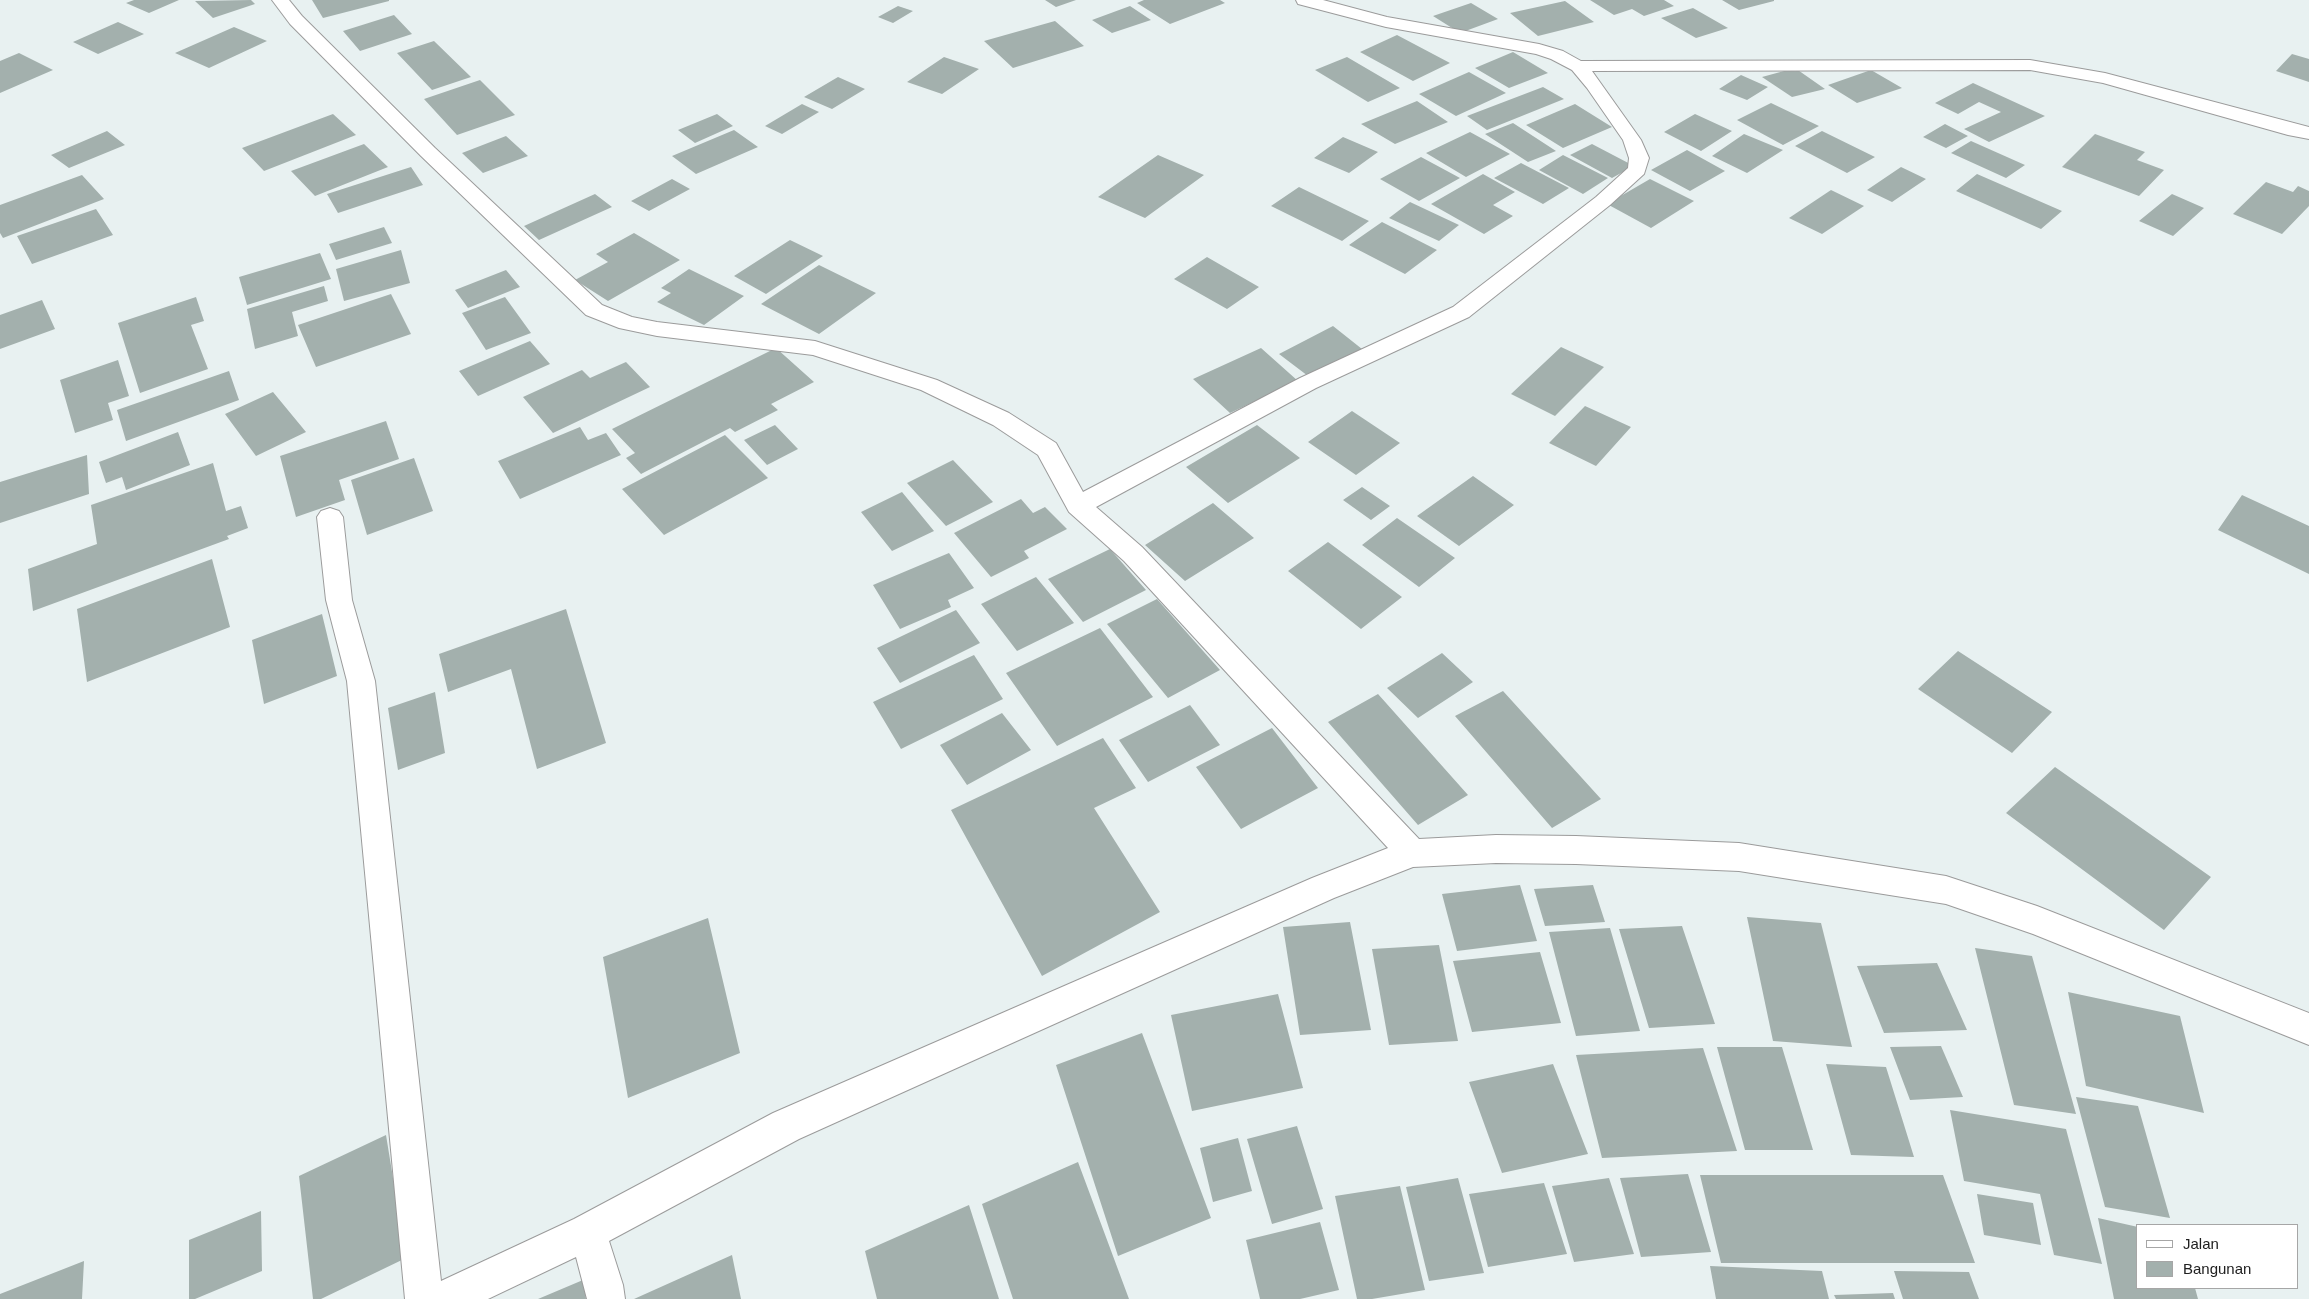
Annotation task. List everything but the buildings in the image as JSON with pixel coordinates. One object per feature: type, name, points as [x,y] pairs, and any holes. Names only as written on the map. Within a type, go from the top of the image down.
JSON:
[{"type":"street","points":[[280,0],[296,20],[428,152],[594,310],[627,323],[657,329],[815,348],[929,384],[1001,419],[1047,449],[1078,506],[1133,554],[1412,853]]},
{"type":"street","points":[[1078,506],[1308,383],[1460,312],[1625,183],[1637,170],[1639,158],[1632,140],[1593,84],[1578,66],[1557,55],[1539,49],[1386,22],[1304,0]]},
{"type":"street","points":[[1578,66],[2030,65],[2105,78],[2288,129],[2309,133]]},
{"type":"street","points":[[330,517],[339,600],[361,681],[424,1299]]},
{"type":"street","points":[[446,1299],[587,1232],[786,1126],[1323,888],[1412,853],[1496,849],[1739,857],[1946,890],[2037,921],[2309,1029]]},
{"type":"street","points":[[587,1232],[604,1285],[606,1299]]}]
